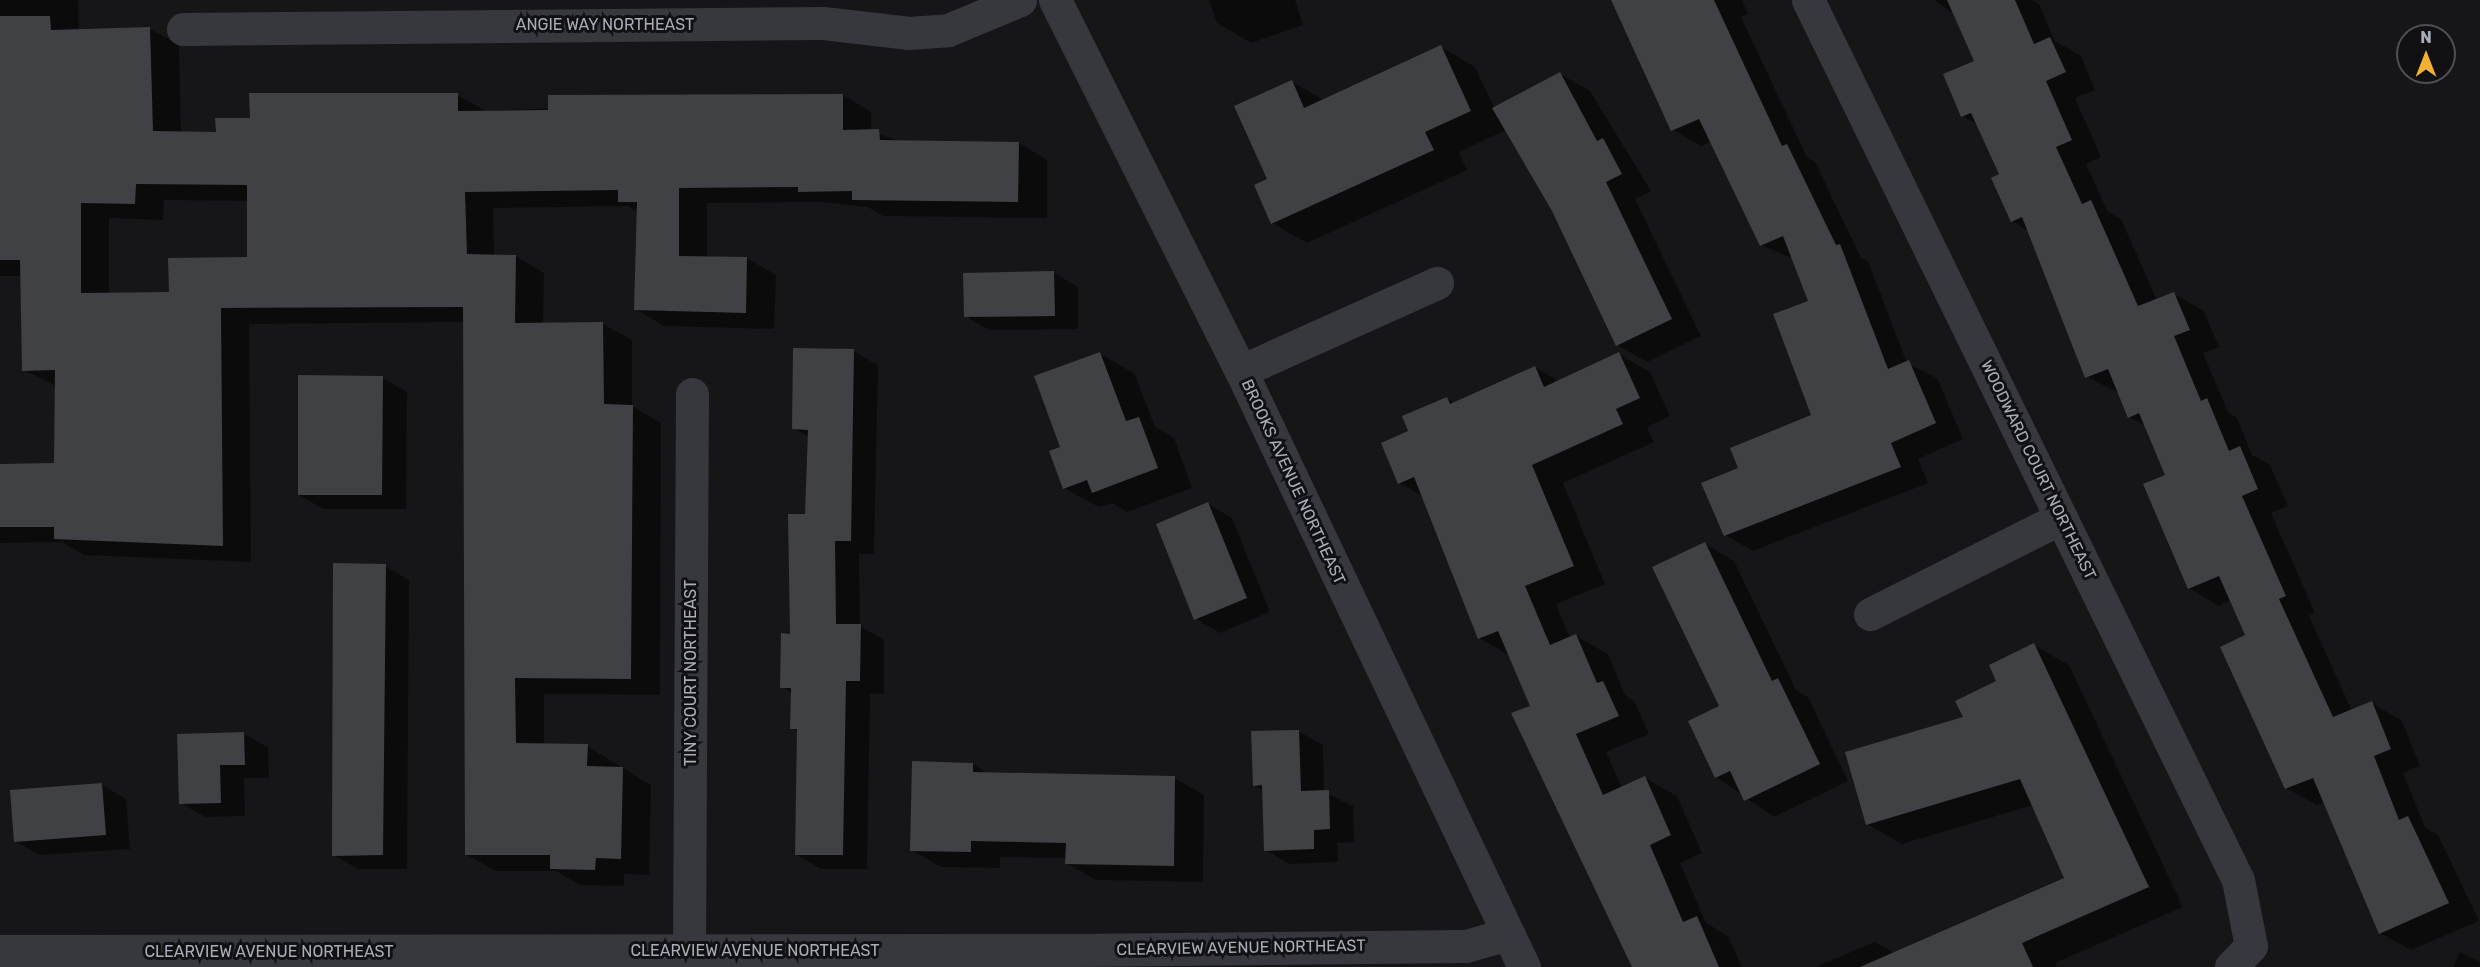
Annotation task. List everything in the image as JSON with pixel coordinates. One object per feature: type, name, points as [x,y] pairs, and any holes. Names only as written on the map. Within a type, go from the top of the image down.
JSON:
[{"type":"street","name":"ANGIE WAY NORTHEAST","points":[[183,29],[823,23],[909,33],[948,30],[1020,0]]},
{"type":"street","name":"BROOKS AVENUE NORTHEAST","points":[[1055,0],[1241,371],[1524,967]]},
{"type":"street","name":"WOODWARD COURT NORTHEAST","points":[[1808,0],[2238,880],[2241,956]]},
{"type":"street","points":[[1241,371],[1437,283]]},
{"type":"street","name":"TINY COURT NORTHEAST","points":[[689,951],[692,394]]},
{"type":"street","points":[[1870,614],[2061,518]]},
{"type":"street","name":"CLEARVIEW AVENUE NORTHEAST","points":[[0,951],[342,959],[689,951],[1078,959],[1466,946],[1508,934]]},
{"type":"building","points":[[1611,0],[1714,0],[1782,146],[1787,144],[1836,245],[1840,244],[1888,369],[1909,360],[1936,423],[1891,443],[1901,467],[1724,536],[1701,483],[1738,468],[1730,448],[1811,415],[1773,314],[1808,301],[1783,236],[1760,246],[1699,119],[1671,131]]},
{"type":"building","points":[[1947,0],[2015,0],[2034,44],[2050,37],[2066,72],[2046,81],[2072,140],[2056,147],[2082,204],[2091,200],[2138,306],[2174,292],[2190,330],[2174,336],[2201,401],[2207,398],[2229,451],[2240,446],[2258,489],[2242,496],[2286,596],[2279,599],[2333,717],[2372,701],[2391,749],[2374,756],[2399,820],[2408,816],[2449,903],[2379,934],[2313,778],[2285,789],[2220,647],[2245,635],[2219,576],[2188,589],[2143,484],[2165,475],[2139,413],[2128,418],[2108,369],[2085,378],[2022,217],[2011,222],[1991,178],[1999,174],[1971,113],[1961,117],[1943,74],[1974,61]]},
{"type":"building","points":[[0,16],[50,16],[51,30],[150,27],[153,131],[216,132],[215,118],[250,118],[249,93],[458,93],[458,111],[548,110],[548,95],[843,94],[843,130],[879,129],[880,140],[1019,142],[1018,202],[852,200],[852,191],[798,192],[798,187],[679,188],[679,256],[747,257],[746,313],[634,310],[637,202],[618,202],[618,190],[465,192],[467,254],[516,255],[515,323],[603,322],[604,404],[633,405],[631,679],[515,678],[516,743],[588,744],[587,766],[623,767],[621,859],[596,858],[595,870],[550,869],[550,855],[465,855],[463,307],[221,308],[223,546],[54,539],[54,527],[0,527],[0,464],[54,463],[55,370],[22,371],[20,260],[0,260]],"holes":[[[136,184],[247,185],[247,257],[168,258],[169,292],[81,293],[81,203],[135,204]]]},
{"type":"building","points":[[1441,45],[1471,111],[1425,132],[1434,150],[1271,224],[1254,185],[1267,179],[1234,106],[1292,80],[1304,108]]},
{"type":"building","points":[[1560,72],[1597,141],[1603,138],[1622,174],[1606,182],[1672,319],[1616,346],[1552,211],[1492,108]]},
{"type":"building","points":[[1054,271],[1055,316],[964,317],[963,273]]},
{"type":"building","points":[[793,348],[854,349],[851,541],[835,541],[836,624],[861,624],[860,681],[846,681],[843,855],[795,855],[797,729],[790,729],[791,688],[780,688],[781,633],[790,634],[788,514],[805,514],[808,430],[792,429]]},
{"type":"building","points":[[1100,352],[1126,421],[1139,417],[1158,468],[1092,493],[1087,480],[1063,489],[1049,451],[1060,447],[1034,376]]},
{"type":"building","points":[[1619,352],[1640,398],[1616,409],[1623,424],[1532,465],[1574,566],[1525,586],[1550,645],[1576,634],[1597,683],[1603,681],[1619,716],[1576,734],[1603,795],[1645,776],[1671,835],[1650,845],[1683,922],[1697,916],[1719,967],[1632,967],[1511,713],[1530,706],[1498,631],[1478,639],[1414,477],[1398,484],[1381,443],[1408,431],[1402,416],[1447,397],[1450,404],[1535,366],[1544,387]]},
{"type":"building","points":[[298,375],[383,376],[382,495],[298,495]]},
{"type":"building","points":[[1208,502],[1247,598],[1194,620],[1156,524]]},
{"type":"building","points":[[1705,542],[1772,681],[1778,678],[1820,764],[1744,801],[1730,771],[1715,778],[1688,721],[1719,706],[1652,567]]},
{"type":"building","points":[[333,563],[386,564],[383,855],[332,856]]},
{"type":"building","points":[[2034,643],[2149,887],[2022,943],[2033,967],[1860,967],[2064,878],[2020,779],[1866,825],[1845,752],[1963,717],[1955,701],[1996,681],[1989,665]]},
{"type":"building","points":[[1299,730],[1301,791],[1329,790],[1330,829],[1314,830],[1314,849],[1264,851],[1262,785],[1253,786],[1251,731]]},
{"type":"building","points":[[244,732],[245,765],[220,765],[221,803],[179,804],[177,734]]},
{"type":"building","points":[[912,761],[973,763],[973,772],[1175,776],[1174,866],[1065,864],[1066,843],[971,841],[971,852],[910,851]]},
{"type":"building","points":[[102,783],[106,835],[14,842],[10,790]]}]
